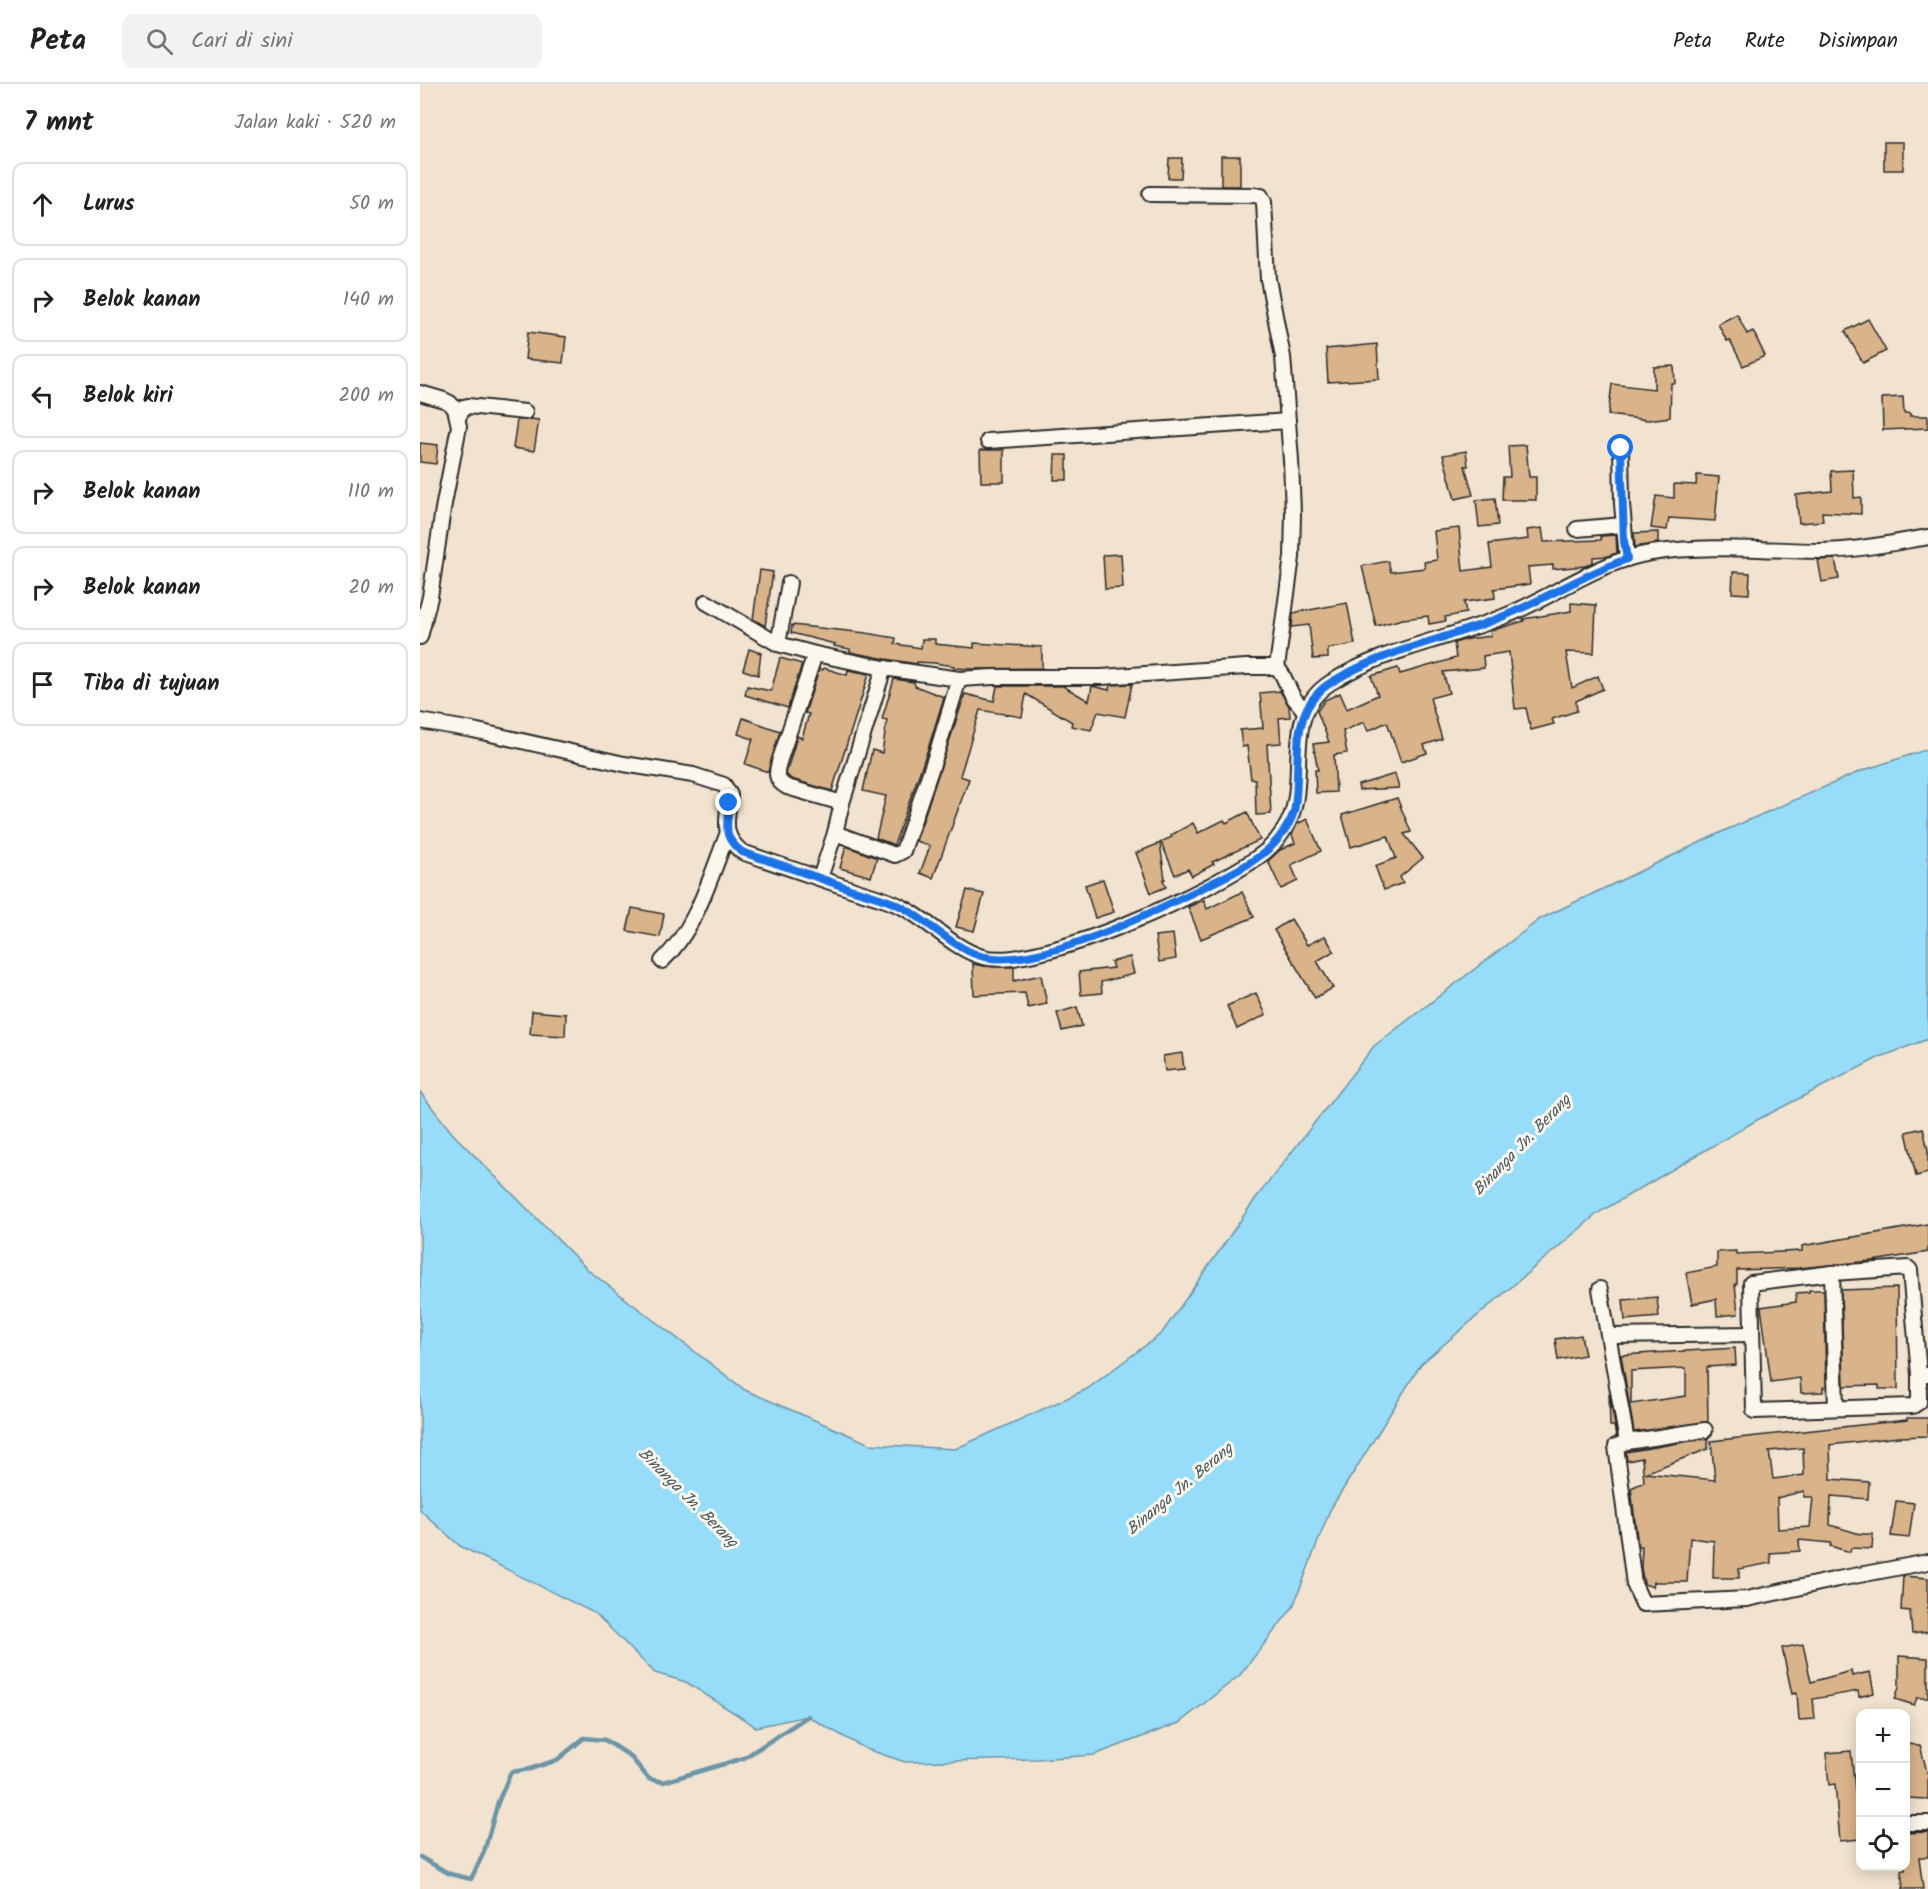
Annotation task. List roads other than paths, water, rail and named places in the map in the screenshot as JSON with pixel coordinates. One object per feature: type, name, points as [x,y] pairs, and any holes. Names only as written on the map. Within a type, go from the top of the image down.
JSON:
[{"type":"street","points":[[1150,194],[1254,195],[1261,196],[1263,199],[1268,279],[1283,357],[1293,514],[1292,557],[1277,667],[1293,697],[1304,710]]},
{"type":"street","points":[[420,393],[444,400],[455,409],[459,432],[443,509],[430,597],[420,637]]},
{"type":"street","points":[[458,418],[464,407],[468,406],[525,411]]},
{"type":"street","points":[[988,441],[1288,421]]},
{"type":"street","points":[[1621,448],[1623,525],[1627,559]]},
{"type":"street","points":[[1577,529],[1623,525]]},
{"type":"street","points":[[727,835],[735,847],[742,852],[900,906],[982,957],[1003,959],[1078,942],[1140,918],[1222,878],[1264,853],[1286,828],[1295,807],[1298,749],[1304,710],[1323,688],[1358,668],[1402,649],[1505,616],[1605,567],[1648,553],[1701,547],[1821,551],[1883,546],[1928,537]]},
{"type":"street","points":[[778,644],[789,583]]},
{"type":"street","points":[[705,602],[778,644],[884,668],[959,679],[1102,677],[1277,667]]},
{"type":"street","points":[[815,654],[780,759],[777,777],[780,783],[787,787],[842,803]]},
{"type":"street","points":[[820,878],[836,833],[842,803],[884,668]]},
{"type":"street","points":[[836,833],[895,855],[903,851],[959,679]]},
{"type":"street","points":[[420,721],[473,730],[624,764],[710,779],[724,785],[730,795],[727,835],[703,897],[685,932],[676,948],[662,961]]},
{"type":"street","points":[[1908,1268],[1913,1298],[1924,1375],[1919,1402],[1913,1406],[1754,1411],[1751,1283],[1832,1273],[1908,1268]]},
{"type":"street","points":[[1832,1273],[1836,1408]]},
{"type":"street","points":[[1600,1289],[1627,1442]]},
{"type":"street","points":[[1913,1298],[1928,1298]]},
{"type":"street","points":[[1609,1336],[1752,1334]]},
{"type":"street","points":[[1705,1430],[1627,1442],[1616,1446],[1634,1584],[1643,1604],[1747,1599],[1928,1562]]},
{"type":"street","points":[[1910,1823],[1928,1823]]},
{"type":"water","name":"Binanga Jn. Berang","points":[[1928,749],[1928,1039],[1878,1058],[1757,1120],[1598,1213],[1421,1364],[1330,1510],[1293,1607],[1240,1675],[1179,1723],[1094,1755],[1038,1759],[905,1762],[866,1749],[807,1716],[756,1727],[686,1682],[655,1673],[596,1614],[460,1546],[420,1510],[420,1092],[452,1133],[588,1270],[745,1390],[870,1444],[955,1449],[1087,1389],[1162,1333],[1256,1198],[1374,1046],[1540,919],[1726,830],[1861,771]]},
{"type":"waterway","points":[[420,1857],[450,1874],[471,1879],[484,1852],[498,1802],[511,1772],[530,1769],[557,1760],[584,1738],[605,1740],[630,1756],[649,1779],[663,1782],[744,1758],[808,1716]]}]
